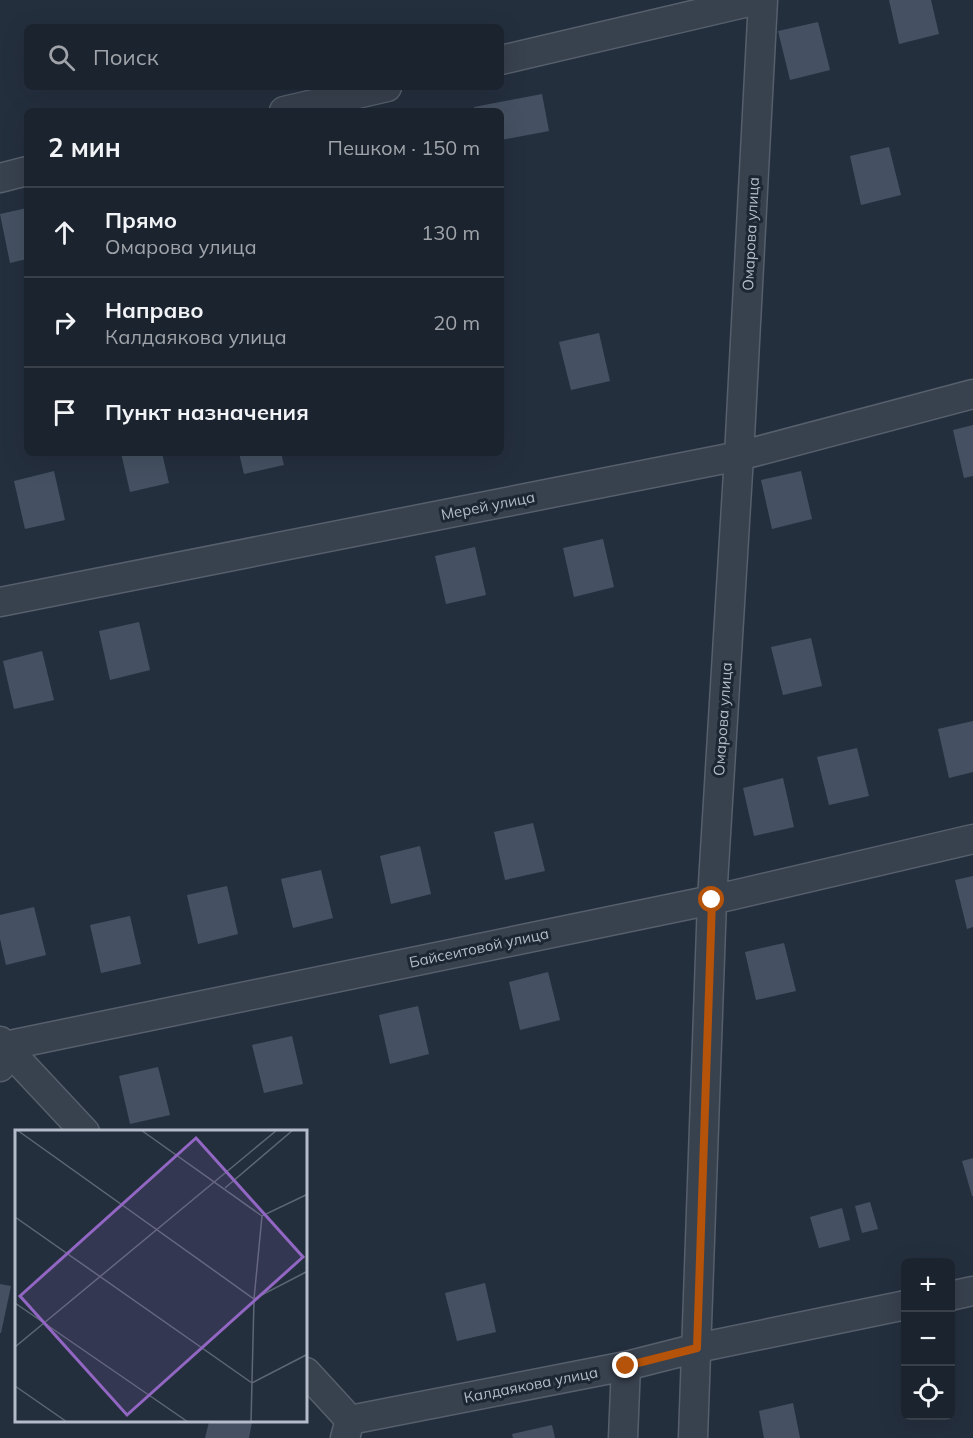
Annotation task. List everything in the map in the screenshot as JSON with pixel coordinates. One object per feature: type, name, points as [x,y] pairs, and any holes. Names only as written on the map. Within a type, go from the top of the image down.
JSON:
[{"type":"street","points":[[504,59],[757,0]]},
{"type":"street","name":"Омарова улица","points":[[693,1438],[712,900],[739,456],[763,0]]},
{"type":"street","points":[[298,108],[374,90]]},
{"type":"street","points":[[0,178],[24,172]]},
{"type":"street","name":"Мерей улица","points":[[0,602],[739,456],[973,394]]},
{"type":"street","name":"Байсеитовой улица","points":[[2,1051],[712,900],[973,839]]},
{"type":"street","points":[[2,1051],[83,1130]]},
{"type":"street","points":[[955,1295],[973,1292]]},
{"type":"street","name":"Калдаякова улица","points":[[348,1429],[697,1348],[901,1306]]},
{"type":"street","points":[[623,1438],[626,1366]]},
{"type":"street","points":[[308,1375],[348,1429]]},
{"type":"building","points":[[889,0],[931,0],[939,34],[899,44]]},
{"type":"building","points":[[818,22],[830,70],[790,80],[778,31]]},
{"type":"building","points":[[542,94],[549,131],[504,139],[504,108],[474,107]]},
{"type":"building","points":[[889,147],[901,195],[861,205],[850,156]]},
{"type":"building","points":[[24,209],[24,260],[10,263],[0,214]]},
{"type":"building","points":[[599,333],[610,381],[571,390],[559,342]]},
{"type":"building","points":[[973,425],[973,476],[964,478],[953,430]]},
{"type":"building","points":[[122,456],[163,456],[169,483],[130,492]]},
{"type":"building","points":[[240,456],[282,456],[284,465],[244,474]]},
{"type":"building","points":[[54,471],[65,520],[25,529],[14,481]]},
{"type":"building","points":[[801,471],[812,519],[772,529],[761,480]]},
{"type":"building","points":[[603,539],[614,587],[574,597],[563,548]]},
{"type":"building","points":[[475,547],[486,595],[446,604],[435,556]]},
{"type":"building","points":[[139,622],[150,670],[110,680],[99,631]]},
{"type":"building","points":[[811,638],[822,686],[783,695],[771,647]]},
{"type":"building","points":[[42,651],[54,700],[14,709],[3,661]]},
{"type":"building","points":[[973,721],[973,772],[949,778],[938,729]]},
{"type":"building","points":[[857,748],[869,796],[829,805],[817,757]]},
{"type":"building","points":[[783,778],[794,827],[754,836],[743,788]]},
{"type":"building","points":[[533,823],[545,871],[505,880],[494,832]]},
{"type":"building","points":[[420,846],[431,894],[391,904],[380,856]]},
{"type":"building","points":[[321,870],[333,918],[293,928],[281,879]]},
{"type":"building","points":[[973,876],[973,927],[967,929],[955,880]]},
{"type":"building","points":[[227,886],[238,934],[198,944],[187,895]]},
{"type":"building","points":[[34,907],[46,955],[6,965],[0,939],[0,915]]},
{"type":"building","points":[[130,916],[141,964],[101,973],[90,925]]},
{"type":"building","points":[[784,943],[796,991],[756,1000],[745,952]]},
{"type":"building","points":[[548,972],[560,1020],[520,1030],[509,982]]},
{"type":"building","points":[[418,1006],[429,1054],[390,1064],[379,1015]]},
{"type":"building","points":[[292,1036],[303,1084],[264,1093],[252,1045]]},
{"type":"building","points":[[158,1067],[170,1115],[130,1124],[119,1076]]},
{"type":"building","points":[[973,1158],[973,1196],[972,1196],[962,1161]]},
{"type":"building","points":[[870,1202],[878,1229],[862,1233],[855,1206]]},
{"type":"building","points":[[842,1208],[850,1240],[819,1248],[810,1217]]},
{"type":"building","points":[[485,1283],[496,1332],[457,1341],[445,1293]]},
{"type":"building","points":[[0,1284],[11,1286],[1,1333],[0,1333]]},
{"type":"building","points":[[793,1403],[800,1438],[764,1438],[759,1411]]},
{"type":"building","points":[[209,1423],[252,1423],[249,1438],[205,1438]]},
{"type":"building","points":[[552,1425],[555,1438],[513,1438],[512,1434]]},
{"type":"route","points":[[626,1366],[697,1348],[712,900]]}]
